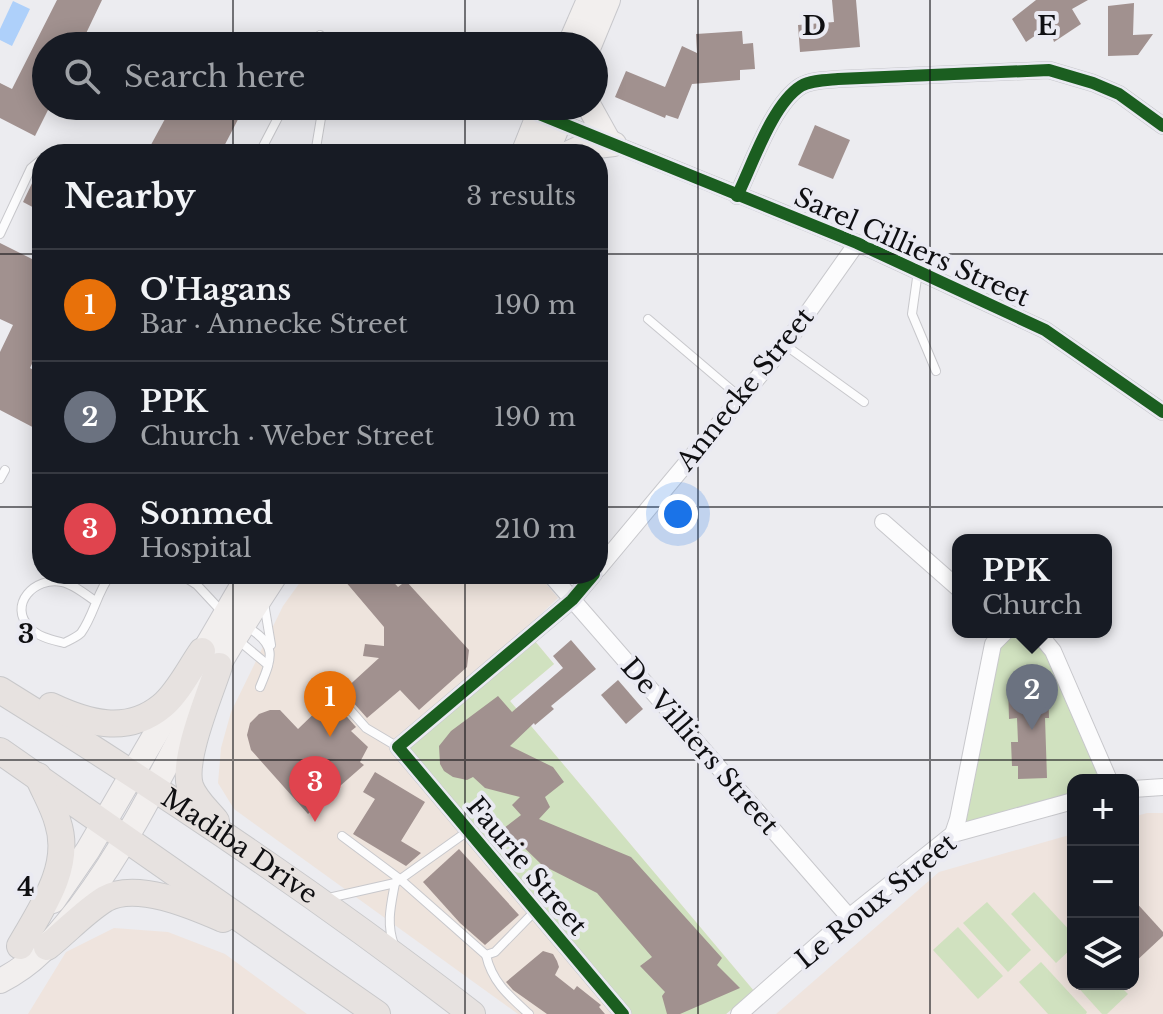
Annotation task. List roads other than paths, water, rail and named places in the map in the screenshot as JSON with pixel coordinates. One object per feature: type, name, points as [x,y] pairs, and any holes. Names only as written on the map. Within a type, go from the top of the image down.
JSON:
[{"type":"main road","points":[[0,683],[74,717],[113,725],[141,720],[164,705],[210,658]]},
{"type":"main road","points":[[210,658],[193,744],[190,785],[197,799],[237,844]]},
{"type":"main road","name":"Madiba Drive","points":[[0,690],[133,772],[321,900],[472,1014]]},
{"type":"main road","points":[[0,751],[377,1014]]},
{"type":"main road","points":[[20,946],[54,884],[62,849],[59,823],[38,776]]},
{"type":"main road","points":[[47,947],[106,899],[125,892],[194,906],[281,946]]},
{"type":"street","points":[[575,32],[589,0]]},
{"type":"street","points":[[595,32],[608,0]]},
{"type":"street","points":[[737,196],[778,111],[799,87],[809,83],[838,79],[1049,70],[1119,94],[1163,126]]},
{"type":"street","points":[[530,144],[546,120]]},
{"type":"street","points":[[547,144],[551,120]]},
{"type":"street","name":"Sarel Cilliers Street","points":[[567,120],[611,143],[857,243],[1045,330],[1163,412]]},
{"type":"street","points":[[597,120],[611,143],[605,144]]},
{"type":"street","name":"Annecke Street","points":[[608,557],[785,345],[857,243]]},
{"type":"street","points":[[883,522],[952,583]]},
{"type":"street","points":[[236,626],[246,584]]},
{"type":"street","points":[[0,972],[39,923],[133,772],[210,658],[269,584]]},
{"type":"street","name":"De Villiers Street","points":[[558,584],[849,917]]},
{"type":"street","points":[[398,747],[572,600],[586,584]]},
{"type":"street","points":[[953,834],[993,644],[999,638]]},
{"type":"street","points":[[1042,638],[1053,651],[1106,774]]},
{"type":"street","points":[[0,981],[24,969],[47,947],[110,867],[156,788],[210,658]]},
{"type":"street","name":"Faurie Street","points":[[398,747],[623,1014]]},
{"type":"street","points":[[1139,789],[1163,787]]},
{"type":"street","name":"Le Roux Street","points":[[739,1014],[849,917],[953,834],[1067,803]]},
{"type":"lane","points":[[264,144],[277,120]]},
{"type":"lane","points":[[317,144],[321,120]]},
{"type":"lane","points":[[0,234],[32,167]]},
{"type":"lane","points":[[918,271],[912,314],[936,371]]},
{"type":"lane","points":[[648,319],[741,398]]},
{"type":"lane","points":[[785,345],[864,402]]},
{"type":"lane","points":[[0,479],[5,470]]},
{"type":"lane","points":[[37,584],[23,601],[22,617],[30,629],[64,643],[80,634],[105,584]]},
{"type":"lane","points":[[66,584],[95,601]]},
{"type":"lane","points":[[195,584],[268,665]]},
{"type":"lane","points":[[260,687],[271,649],[269,584]]},
{"type":"lane","points":[[236,626],[265,639],[271,649]]},
{"type":"lane","points":[[323,679],[366,728],[398,747]]},
{"type":"lane","points":[[321,900],[398,881],[469,831]]},
{"type":"lane","points":[[342,836],[486,955],[489,971],[501,988],[529,1014]]},
{"type":"lane","points":[[397,956],[389,925],[398,881]]},
{"type":"lane","points":[[486,955],[495,952],[536,910]]},
{"type":"water","points":[[13,1],[30,9],[12,46],[0,40],[0,29]]},
{"type":"place","name":"PPK","points":[[1032,730]]},
{"type":"place","name":"O'Hagans","points":[[330,737]]},
{"type":"place","name":"Sonmed","points":[[315,822]]}]
